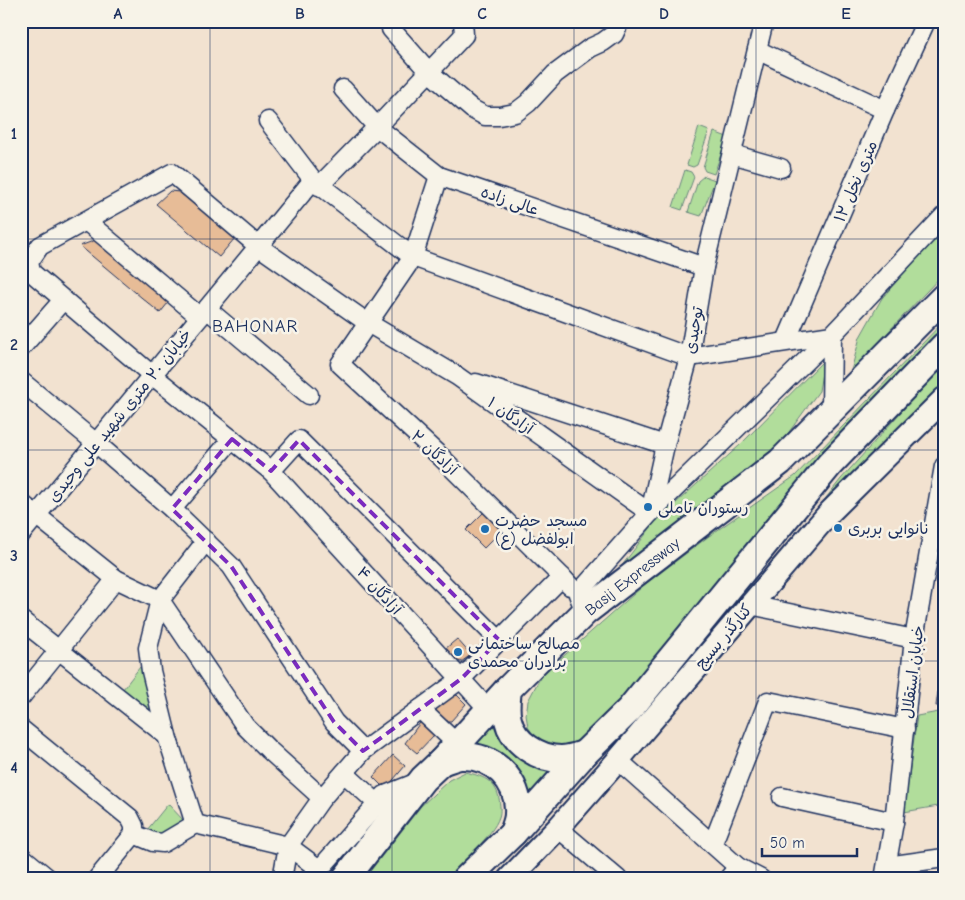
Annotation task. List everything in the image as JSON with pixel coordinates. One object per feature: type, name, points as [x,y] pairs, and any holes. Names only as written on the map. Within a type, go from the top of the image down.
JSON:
[{"type":"highway","name":"Basij Expressway","points":[[345,879],[423,779],[508,688],[581,603],[780,462],[944,297]]},
{"type":"highway","points":[[466,879],[513,833],[584,754],[629,710],[830,464],[944,346]]},
{"type":"highway","points":[[906,387],[944,362]]},
{"type":"highway","points":[[508,688],[506,709],[508,722],[517,738],[525,746],[538,754],[553,758],[564,759],[584,754]]},
{"type":"highway","points":[[449,753],[478,758],[495,766],[502,771],[514,786],[518,815],[513,833]]},
{"type":"main road","name":"کنارگذر بسیج","points":[[509,879],[558,828],[618,760],[830,512],[944,399]]},
{"type":"street","name":"خیابان ۲۰ متری شهید علی وحیدی","points":[[21,534],[258,246],[316,183],[378,127],[464,35],[464,21]]},
{"type":"street","points":[[391,29],[429,72],[472,109],[485,116],[499,116],[515,113],[528,103],[555,74],[590,48],[614,34],[620,21]]},
{"type":"street","name":"توحیدی","points":[[581,603],[650,513],[665,445],[688,357],[704,267],[764,21]]},
{"type":"street","name":"۱۲ متری نخل","points":[[786,341],[923,22]]},
{"type":"street","points":[[757,50],[885,110]]},
{"type":"street","name":"عالی زاده","points":[[343,89],[378,127],[439,176],[704,267]]},
{"type":"street","points":[[268,121],[316,183],[413,257],[688,357],[832,335]]},
{"type":"street","points":[[732,154],[781,168]]},
{"type":"street","name":"آزادگان ۱","points":[[86,220],[172,173],[258,246],[368,323],[458,376],[650,513]]},
{"type":"street","points":[[368,323],[413,257],[439,176]]},
{"type":"street","points":[[650,513],[832,335],[944,216]]},
{"type":"street","points":[[86,220],[203,313],[310,394]]},
{"type":"street","name":"آزادگان ۴","points":[[86,220],[40,246],[30,262],[31,272],[152,375],[271,471],[488,709]]},
{"type":"street","points":[[21,348],[63,300]]},
{"type":"street","name":"آزادگان ۲","points":[[368,323],[340,364],[442,458],[562,577]]},
{"type":"street","points":[[831,411],[832,335]]},
{"type":"street","points":[[458,376],[665,445]]},
{"type":"street","points":[[21,381],[172,509],[231,566],[334,722],[363,751]]},
{"type":"street","points":[[527,426],[521,413],[525,406],[536,402]]},
{"type":"street","points":[[172,509],[232,439]]},
{"type":"street","points":[[271,471],[299,440],[499,640]]},
{"type":"street","name":"خیابان استقلال","points":[[886,872],[894,822],[914,639],[944,466]]},
{"type":"street","points":[[21,503],[116,579],[160,600],[245,726],[322,798]]},
{"type":"street","points":[[194,824],[167,736],[151,671],[148,648],[160,600],[206,541]]},
{"type":"street","points":[[282,879],[288,846],[322,798],[363,751],[461,679],[562,577],[581,603]]},
{"type":"street","points":[[21,697],[116,579]]},
{"type":"street","points":[[750,605],[914,639]]},
{"type":"street","points":[[21,620],[167,736]]},
{"type":"street","points":[[153,627],[164,620],[176,623]]},
{"type":"street","points":[[713,843],[768,701],[905,730]]},
{"type":"street","points":[[420,709],[449,753]]},
{"type":"street","points":[[21,729],[130,818],[134,826],[134,834],[98,879]]},
{"type":"street","points":[[618,760],[713,843],[733,873],[761,879]]},
{"type":"street","points":[[344,773],[377,804]]},
{"type":"street","points":[[134,834],[153,842],[163,843],[194,824],[288,846],[315,874],[385,794],[423,779]]},
{"type":"street","points":[[782,797],[894,822]]},
{"type":"street","points":[[558,828],[618,879]]},
{"type":"street","points":[[886,872],[944,858]]},
{"type":"street","points":[[23,861],[49,879]]},
{"type":"highlighted area","points":[[232,439],[271,471],[299,440],[499,640],[461,679],[363,751],[334,722],[231,566],[172,509]]},
{"type":"green space","points":[[699,127],[709,131],[697,165],[693,167],[687,165]]},
{"type":"green space","points":[[714,132],[727,137],[714,174],[705,171],[703,167]]},
{"type":"green space","points":[[685,170],[691,172],[694,177],[682,210],[673,207]]},
{"type":"green space","points":[[704,176],[715,180],[701,216],[688,212],[698,181]]},
{"type":"green space","points":[[944,228],[944,273],[851,371],[860,337],[882,298]]},
{"type":"green space","points":[[944,321],[944,330],[831,449],[666,651],[592,732],[571,746],[558,747],[547,744],[535,737],[528,727],[526,715],[528,701],[541,676],[643,586],[709,536],[795,476]]},
{"type":"green space","points":[[824,360],[819,391],[789,432],[765,460],[605,588],[655,522],[740,445]]},
{"type":"green space","points":[[944,370],[944,390],[753,590],[841,479],[935,374]]},
{"type":"green space","points":[[140,667],[155,703],[152,712],[149,713],[123,689]]},
{"type":"green space","points":[[500,711],[561,766],[525,804],[465,749]]},
{"type":"green space","points":[[944,711],[944,805],[904,812],[917,716]]},
{"type":"green space","points":[[465,772],[482,777],[491,783],[497,792],[500,803],[500,815],[496,825],[476,850],[446,879],[364,879],[421,806],[449,780]]},
{"type":"green space","points":[[168,804],[185,822],[160,836],[147,830]]},
{"type":"building","points":[[170,191],[179,192],[235,238],[219,257],[156,204]]},
{"type":"building","points":[[101,238],[172,298],[160,313],[80,246]]},
{"type":"building","name":"مسجد حضرت ابولفضل (ع)","points":[[486,510],[504,528],[484,548],[466,530]]},
{"type":"building","name":"مصالح ساختمانی برادران محمدی","points":[[457,639],[471,655],[461,662],[454,660],[445,649]]},
{"type":"building","points":[[944,646],[944,705],[936,706]]},
{"type":"building","points":[[457,695],[466,704],[451,721],[446,721],[433,710],[434,705]]},
{"type":"building","points":[[422,720],[434,730],[434,735],[417,753],[405,743]]},
{"type":"building","points":[[393,755],[405,766],[388,786],[383,787],[373,777]]},
{"type":"place","name":"رستوران تاملی","points":[[648,507]]},
{"type":"place","name":"نانوایی بربری","points":[[838,528]]},
{"type":"place","name":"مسجد حضرت ابولفضل (ع)","points":[[485,529]]},
{"type":"place","name":"مصالح ساختمانی برادران محمدی","points":[[458,652]]},
{"type":"district","name":"BAHONAR","points":[[255,326]]}]
